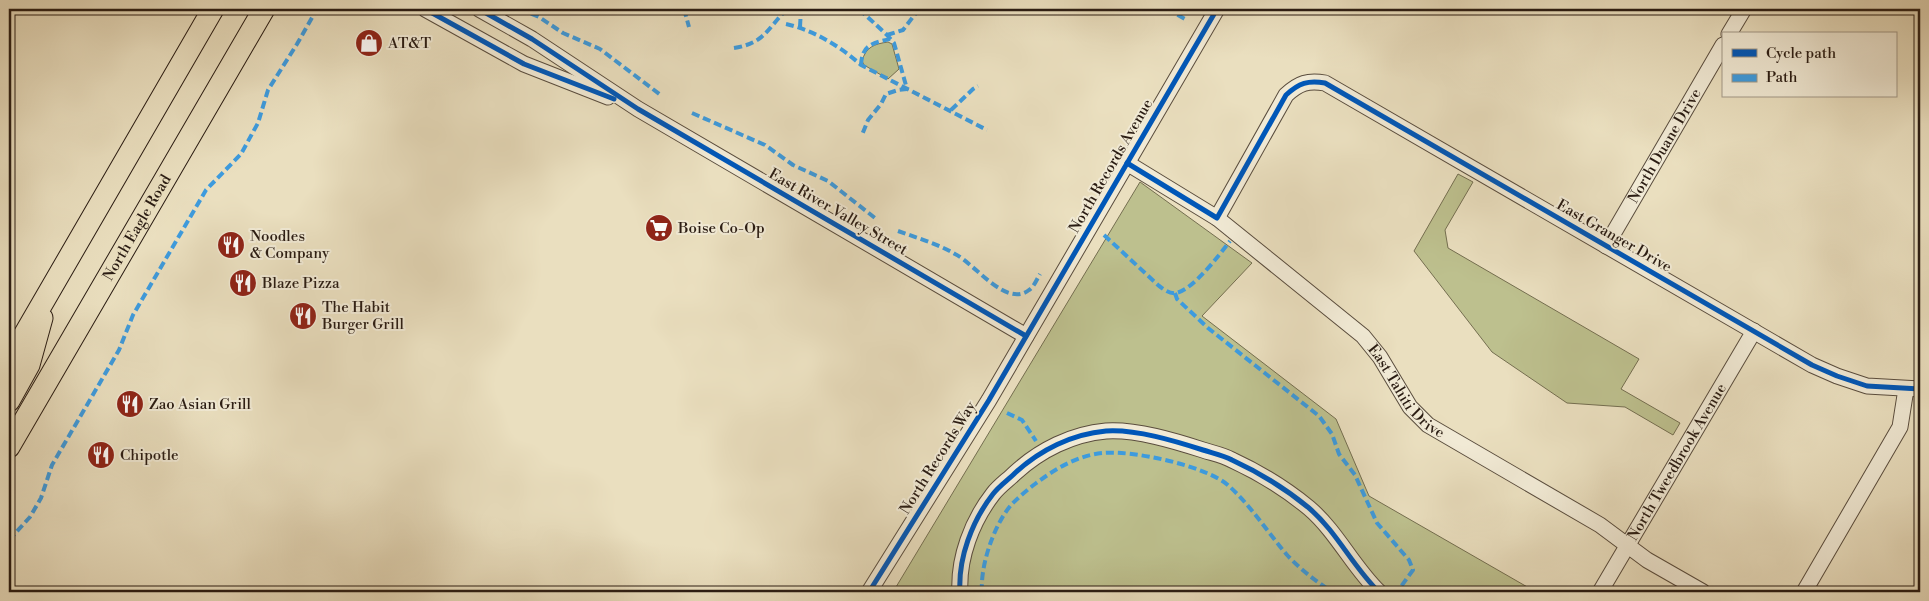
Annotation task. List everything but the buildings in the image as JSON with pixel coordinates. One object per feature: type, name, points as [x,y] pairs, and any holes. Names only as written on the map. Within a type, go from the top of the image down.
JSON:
[{"type":"highway","points":[[9,361],[213,9]]},
{"type":"highway","name":"North Eagle Road","points":[[9,446],[264,9]]},
{"type":"highway","points":[[9,401],[29,365],[50,290]]},
{"type":"street","name":"East River Valley Street","points":[[425,9],[524,64],[638,109]]},
{"type":"street","name":"East River Valley Street","points":[[479,9],[532,39],[638,109],[1026,336]]},
{"type":"street","name":"North Records Avenue","points":[[1026,336],[1217,9]]},
{"type":"street","points":[[1730,32],[1744,9]]},
{"type":"street","name":"North Duane Drive","points":[[1606,246],[1722,47]]},
{"type":"street","name":"East Granger Drive","points":[[1217,218],[1286,95],[1304,82],[1325,83],[1812,365],[1867,386],[1913,389]]},
{"type":"street","name":"East Tahiti Drive","points":[[1127,163],[1217,218],[1364,336],[1380,357],[1417,417],[1600,525],[1647,560],[1703,592]]},
{"type":"street","name":"North Tweedbrook Avenue","points":[[1600,592],[1754,331]]},
{"type":"street","name":"North Records Way","points":[[869,592],[989,400],[1026,336]]},
{"type":"street","points":[[1804,592],[1900,427],[1913,389]]},
{"type":"street","points":[[960,592],[962,560],[973,526],[994,493],[1027,462],[1042,452],[1065,441],[1107,431],[1142,434],[1174,441],[1231,459],[1277,486],[1309,508],[1347,551],[1366,580],[1379,592]]},
{"type":"green space","points":[[888,42],[892,44],[899,69],[888,79],[864,65],[862,61],[868,49]]},
{"type":"green space","points":[[1458,174],[1473,182],[1445,230],[1448,248],[1639,359],[1621,389],[1680,423],[1673,435],[1625,407],[1567,403],[1492,352],[1414,251]]},
{"type":"green space","points":[[1140,182],[1252,263],[1202,316],[1336,419],[1369,496],[1536,592],[893,592]]},
{"type":"marked path","points":[[9,540],[30,517],[41,498],[52,465],[119,350],[133,315],[206,190],[241,154],[258,123],[268,90],[317,9]]},
{"type":"marked path","points":[[520,9],[539,17],[563,33],[600,49],[662,96]]},
{"type":"marked path","points":[[684,9],[689,27]]},
{"type":"marked path","points":[[734,48],[753,43],[759,39],[787,9]]},
{"type":"marked path","points":[[800,27],[801,9]]},
{"type":"marked path","points":[[859,9],[894,43],[907,89],[886,94],[881,104],[868,120],[862,135]]},
{"type":"marked path","points":[[887,35],[903,30],[919,9]]},
{"type":"marked path","points":[[1167,9],[1185,19]]},
{"type":"marked path","points":[[786,24],[806,30],[826,40],[844,51],[861,65],[987,130]]},
{"type":"marked path","points":[[861,65],[863,53],[869,46],[890,39]]},
{"type":"marked path","points":[[951,110],[978,86]]},
{"type":"marked path","points":[[692,113],[765,145],[793,165],[828,181],[875,218]]},
{"type":"marked path","points":[[898,231],[948,250],[963,259],[1001,289],[1011,293],[1020,294],[1029,290],[1040,274]]},
{"type":"marked path","points":[[1104,235],[1158,285],[1171,293],[1183,290],[1198,279],[1230,241]]},
{"type":"marked path","points":[[1175,293],[1177,299],[1208,328],[1319,416],[1332,434],[1339,454],[1355,475],[1377,523],[1409,560],[1413,570],[1397,592]]},
{"type":"marked path","points":[[1007,413],[1022,420],[1036,441]]},
{"type":"marked path","points":[[982,592],[983,570],[986,558],[994,534],[1005,512],[1023,494],[1051,473],[1076,460],[1103,453],[1132,454],[1169,461],[1204,472],[1218,479],[1229,486],[1245,503],[1293,561],[1332,592]]},
{"type":"cycle path","points":[[425,9],[524,64],[614,99]]},
{"type":"cycle path","points":[[479,9],[532,39],[638,109],[1026,336]]},
{"type":"cycle path","points":[[869,592],[989,400],[1217,9]]},
{"type":"cycle path","points":[[1127,163],[1217,218],[1286,95],[1304,83],[1325,83],[1812,365],[1867,386],[1920,389]]},
{"type":"cycle path","points":[[960,592],[961,566],[968,540],[985,505],[998,488],[1035,457],[1057,444],[1081,436],[1106,431],[1155,436],[1221,455],[1272,481],[1319,517],[1361,572],[1379,592]]},
{"type":"place","name":"AT&T","points":[[369,43]]},
{"type":"place","name":"Boise Co-Op","points":[[659,228]]},
{"type":"place","name":"Noodles & Company","points":[[231,245]]},
{"type":"place","name":"Blaze Pizza","points":[[243,283]]},
{"type":"place","name":"The Habit Burger Grill","points":[[303,316]]},
{"type":"place","name":"Zao Asian Grill","points":[[130,404]]},
{"type":"place","name":"Chipotle","points":[[101,455]]}]
